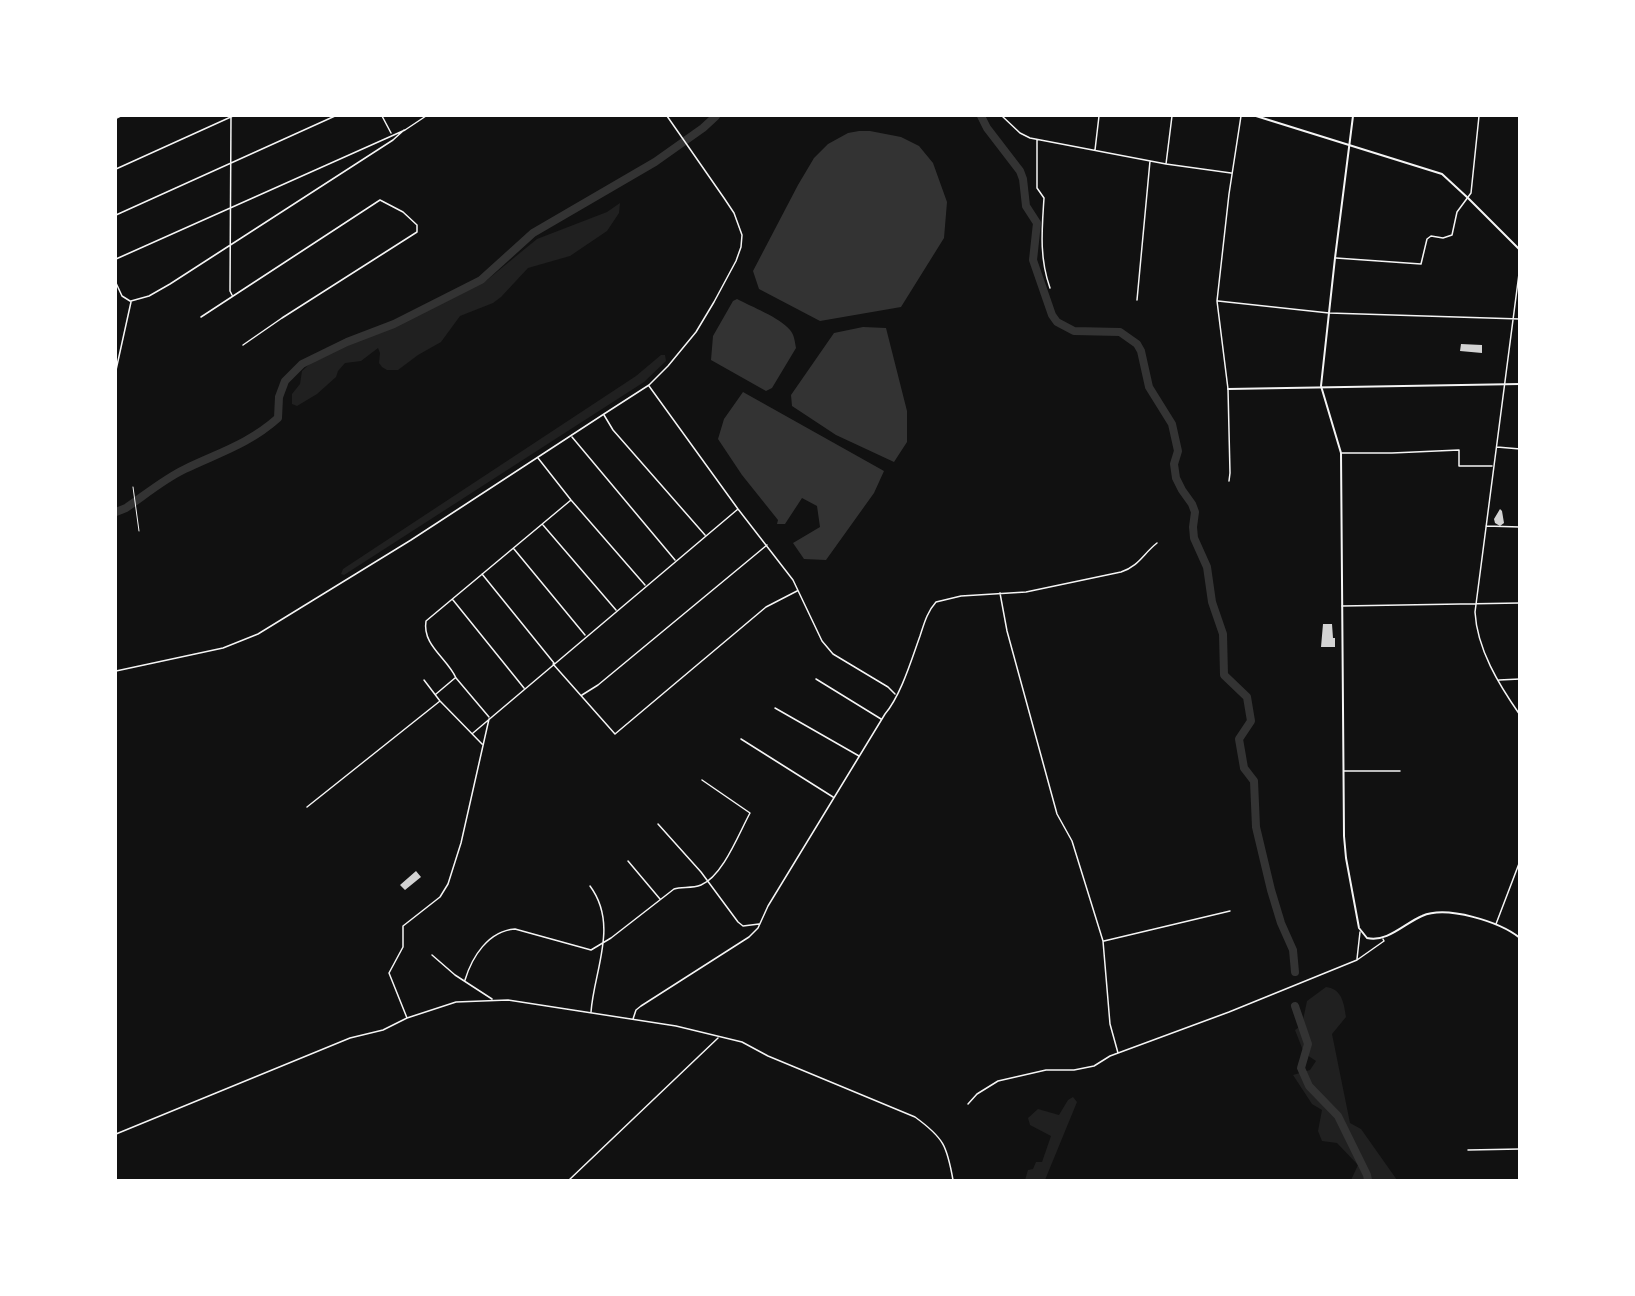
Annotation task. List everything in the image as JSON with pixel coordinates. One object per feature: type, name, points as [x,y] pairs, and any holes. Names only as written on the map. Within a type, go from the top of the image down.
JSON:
[{"type":"main road","points":[[116,118],[120,116]]},
{"type":"main road","points":[[1256,116],[1442,174],[1520,250]]},
{"type":"main road","points":[[1353,116],[1322,386],[1341,453],[1343,771],[1346,858],[1360,932],[1372,939],[1383,938],[1414,920],[1435,912],[1456,914],[1496,924],[1520,938]]},
{"type":"main road","points":[[1228,389],[1520,384]]},
{"type":"street","points":[[116,169],[232,116],[230,291],[233,296]]},
{"type":"street","points":[[116,215],[335,116]]},
{"type":"street","points":[[382,116],[392,135]]},
{"type":"street","points":[[116,283],[122,296],[131,301],[149,296],[393,141],[426,116]]},
{"type":"street","points":[[116,670],[222,648],[258,634],[411,540],[649,385],[696,332],[733,267],[741,247],[742,235],[734,213],[667,116]]},
{"type":"street","points":[[1002,116],[1020,133],[1037,139],[1166,164],[1231,173]]},
{"type":"street","points":[[1095,150],[1099,116]]},
{"type":"street","points":[[1166,164],[1173,116]]},
{"type":"street","points":[[1228,481],[1230,473],[1228,389],[1217,301],[1231,173],[1241,116]]},
{"type":"street","points":[[1335,258],[1421,264],[1427,239],[1431,236],[1443,238],[1452,235],[1457,212],[1468,198],[1472,188],[1479,116]]},
{"type":"street","points":[[116,259],[405,130]]},
{"type":"street","points":[[1037,139],[1037,188],[1044,198],[1042,261],[1050,288]]},
{"type":"street","points":[[1137,300],[1150,160]]},
{"type":"street","points":[[201,317],[380,200],[403,212],[418,229],[417,232],[243,345]]},
{"type":"street","points":[[1520,266],[1476,604],[1476,626],[1497,680],[1520,715]]},
{"type":"street","points":[[116,370],[131,301]]},
{"type":"street","points":[[1217,301],[1329,313],[1520,319]]},
{"type":"street","points":[[649,385],[793,580],[822,641],[833,654],[888,687],[895,695]]},
{"type":"street","points":[[604,414],[613,430],[705,536]]},
{"type":"street","points":[[571,435],[676,561]]},
{"type":"street","points":[[1496,447],[1520,449]]},
{"type":"street","points":[[1341,453],[1459,450],[1459,466],[1493,466]]},
{"type":"street","points":[[537,457],[646,586]]},
{"type":"street","points":[[490,718],[428,640],[424,630],[426,621],[571,500]]},
{"type":"street","points":[[472,733],[738,508]]},
{"type":"street","points":[[542,524],[616,610]]},
{"type":"street","points":[[1485,526],[1520,527]]},
{"type":"street","points":[[633,1020],[636,1010],[641,1005],[749,937],[760,924],[834,798],[893,704],[928,613],[936,602],[951,597],[1026,592],[1130,569],[1139,563],[1142,556],[1157,543]]},
{"type":"street","points":[[581,696],[598,685],[767,545]]},
{"type":"street","points":[[513,548],[586,636]]},
{"type":"street","points":[[481,574],[615,734],[766,607],[798,590]]},
{"type":"street","points":[[1000,592],[1007,631],[1057,814],[1072,841],[1103,941],[1110,1024],[1118,1053]]},
{"type":"street","points":[[452,599],[524,688]]},
{"type":"street","points":[[1341,606],[1520,603]]},
{"type":"street","points":[[435,695],[456,678]]},
{"type":"street","points":[[816,679],[882,719]]},
{"type":"street","points":[[1497,680],[1520,679]]},
{"type":"street","points":[[424,680],[440,701],[483,745]]},
{"type":"street","points":[[307,807],[440,701]]},
{"type":"street","points":[[775,708],[859,757]]},
{"type":"street","points":[[407,1018],[389,973],[403,947],[403,926],[440,897],[448,884],[461,843],[490,718]]},
{"type":"street","points":[[741,739],[834,798]]},
{"type":"street","points":[[1343,771],[1400,771]]},
{"type":"street","points":[[465,980],[474,957],[488,941],[506,930],[515,929],[566,941],[591,950],[603,944],[674,889],[694,888],[707,882],[732,850],[750,813],[702,780]]},
{"type":"street","points":[[658,824],[738,922],[743,926],[760,924]]},
{"type":"street","points":[[628,861],[661,900]]},
{"type":"street","points":[[1496,924],[1520,861]]},
{"type":"street","points":[[590,886],[602,905],[603,944],[591,1013]]},
{"type":"street","points":[[1103,941],[1230,911]]},
{"type":"street","points":[[1357,960],[1360,932]]},
{"type":"street","points":[[968,1104],[977,1094],[998,1081],[1046,1070],[1074,1070],[1094,1066],[1118,1053],[1229,1012],[1357,960],[1384,941],[1383,938]]},
{"type":"street","points":[[432,955],[454,975],[493,1000]]},
{"type":"street","points":[[116,1134],[350,1038],[383,1030],[407,1018],[456,1002],[508,1000],[685,1028],[718,1038],[742,1042],[768,1056],[915,1117],[932,1130],[946,1148],[953,1180]]},
{"type":"street","points":[[569,1180],[718,1038]]},
{"type":"street","points":[[1468,1150],[1520,1149]]},
{"type":"path","points":[[133,487],[139,531]]},
{"type":"shaded area","points":[[859,131],[901,137],[919,146],[933,163],[947,202],[944,238],[901,307],[820,321],[759,289],[753,271],[814,158],[828,144],[848,133]]},
{"type":"shaded area","points":[[620,203],[619,213],[607,231],[570,256],[528,268],[501,297],[493,303],[460,316],[441,342],[398,370],[387,370],[382,367],[379,363],[378,348],[361,361],[345,363],[336,377],[317,394],[297,406],[292,404],[292,394],[300,384],[302,371],[315,359],[408,320],[423,308],[487,280],[537,239],[607,212]]},
{"type":"shaded area","points":[[737,299],[779,321],[790,330],[793,336],[796,348],[772,388],[766,391],[711,360],[713,336],[733,301]]},
{"type":"shaded area","points":[[863,327],[886,328],[907,411],[907,442],[894,462],[836,435],[792,406],[791,395],[834,333]]},
{"type":"shaded area","points":[[661,355],[665,355],[666,361],[644,382],[344,575],[341,574],[343,569],[636,376]]},
{"type":"shaded area","points":[[743,392],[884,471],[874,493],[826,560],[804,559],[793,543],[820,527],[817,506],[802,498],[785,524],[777,524],[778,520],[742,475],[718,439],[724,419]]},
{"type":"shaded area","points":[[1326,987],[1339,994],[1346,1017],[1332,1034],[1350,1123],[1361,1129],[1397,1180],[1351,1180],[1358,1165],[1337,1143],[1322,1141],[1318,1131],[1322,1110],[1312,1104],[1293,1075],[1310,1070],[1316,1061],[1304,1053],[1295,1030],[1302,1025],[1307,1001]]},
{"type":"shaded area","points":[[1073,1097],[1077,1102],[1045,1180],[1025,1180],[1028,1170],[1033,1169],[1036,1162],[1042,1162],[1051,1136],[1030,1125],[1028,1118],[1038,1109],[1059,1115],[1068,1100]]},
{"type":"building","points":[[1461,344],[1482,345],[1482,353],[1460,351]]},
{"type":"building","points":[[1500,509],[1504,523],[1500,526],[1495,523],[1494,519]]},
{"type":"building","points":[[1323,624],[1332,624],[1335,647],[1321,647]]},
{"type":"building","points":[[416,871],[421,877],[405,890],[400,885]]},
{"type":"waterway","points":[[116,512],[126,508],[177,473],[245,441],[267,427],[278,418],[279,397],[285,381],[302,364],[347,342],[394,324],[481,280],[533,233],[655,162],[716,116]]},
{"type":"waterway","points":[[981,116],[987,128],[1020,171],[1023,179],[1026,206],[1037,223],[1033,260],[1052,315],[1057,322],[1074,331],[1120,332],[1137,344],[1141,351],[1149,387],[1172,424],[1178,451],[1174,464],[1176,478],[1195,512],[1194,538],[1207,567],[1212,602],[1223,634],[1224,675],[1247,697],[1251,721],[1239,739],[1244,768],[1254,781],[1256,827],[1271,890],[1281,923],[1293,950],[1295,972]]},
{"type":"waterway","points":[[1295,1006],[1308,1044],[1301,1068],[1309,1086],[1338,1116],[1368,1180]]}]
